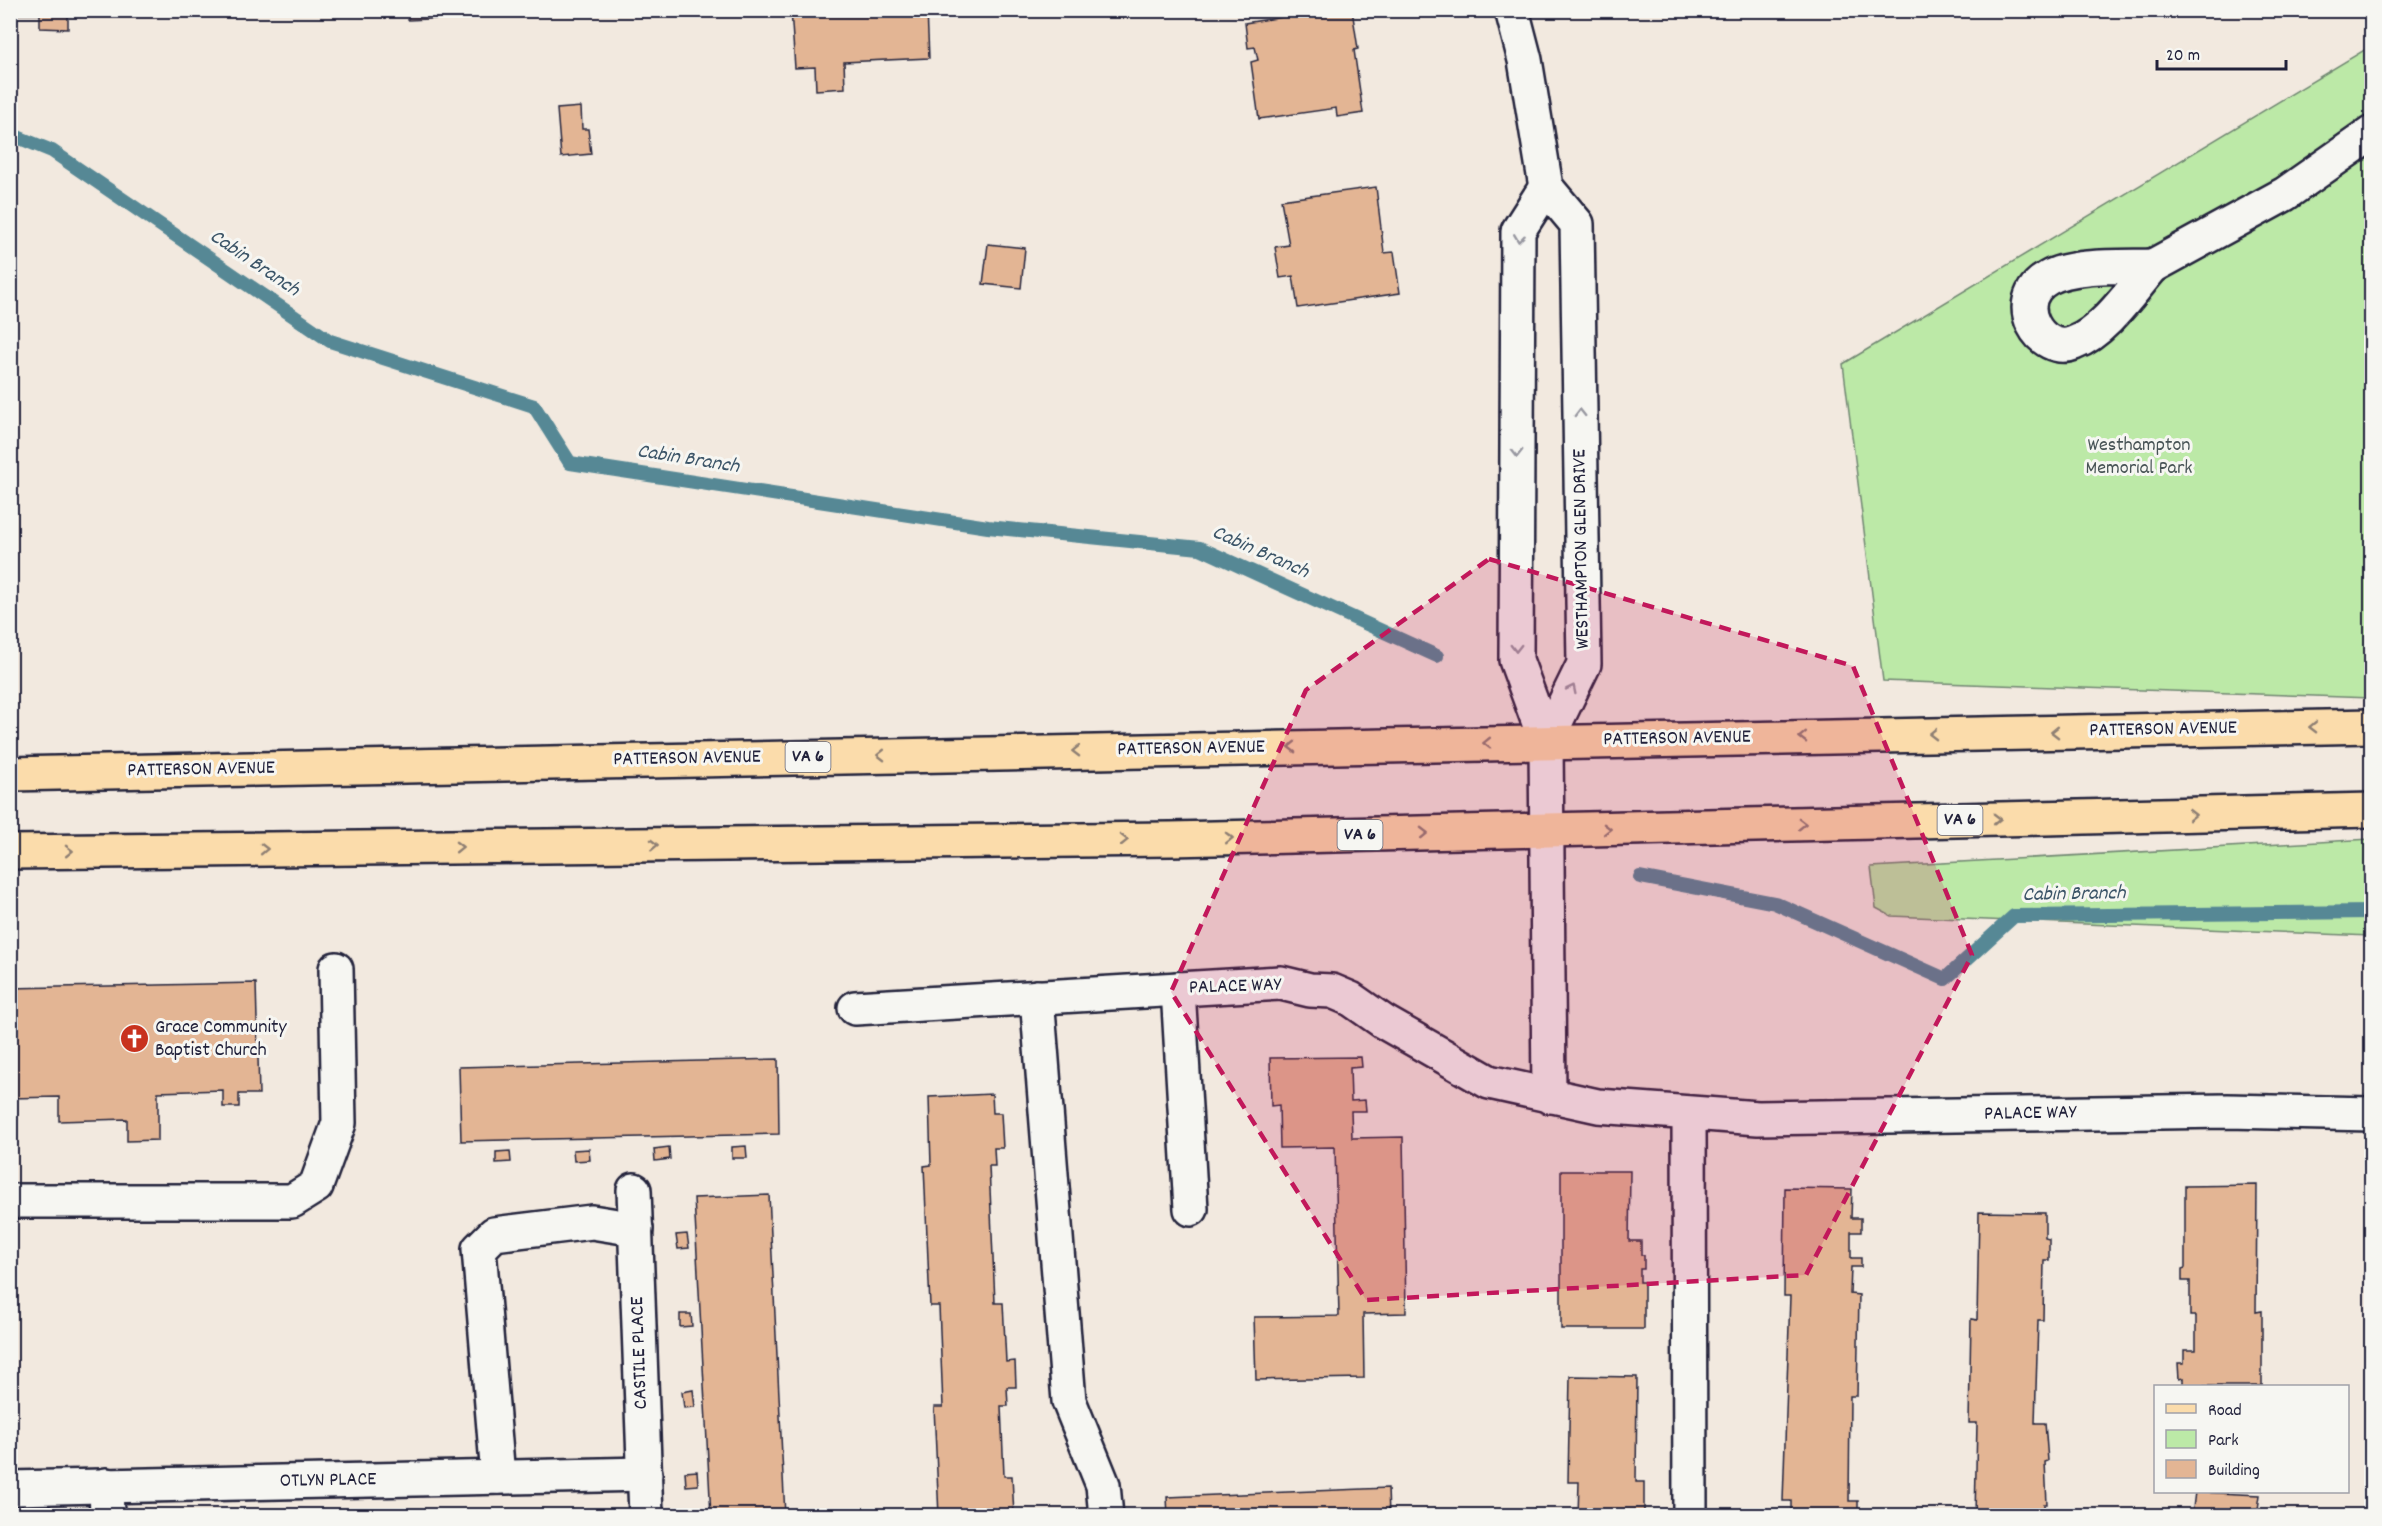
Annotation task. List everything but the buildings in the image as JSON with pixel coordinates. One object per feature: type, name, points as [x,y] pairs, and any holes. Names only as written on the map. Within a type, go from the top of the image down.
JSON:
[{"type":"main road","name":"PATTERSON AVENUE","points":[[10,774],[2372,726]]},
{"type":"main road","name":"VA 6","points":[[10,852],[1171,839],[2372,810]]},
{"type":"street","points":[[1512,10],[1525,60],[1546,187],[1518,231],[1516,660],[1546,742],[1549,1096]]},
{"type":"street","points":[[2153,266],[2285,194],[2372,133]]},
{"type":"street","name":"WESTHAMPTON GLEN DRIVE","points":[[1546,187],[1577,224],[1584,664],[1546,742]]},
{"type":"street","points":[[10,1201],[292,1201],[316,1186],[339,1123],[336,969]]},
{"type":"street","name":"PALACE WAY","points":[[855,1008],[1281,983],[1310,990],[1332,991],[1351,999],[1384,1022],[1489,1082],[1598,1106],[1758,1118],[2228,1111],[2372,1114]]},
{"type":"street","points":[[1178,989],[1191,1209]]},
{"type":"street","points":[[1037,997],[1069,1401],[1103,1485],[1106,1515]]},
{"type":"street","points":[[1689,1114],[1690,1515]]},
{"type":"street","name":"CASTILE PLACE","points":[[634,1190],[646,1515]]},
{"type":"street","points":[[498,1477],[479,1249],[494,1234],[592,1222],[636,1229]]},
{"type":"street","name":"OTLYN PLACE","points":[[10,1488],[106,1500],[498,1477],[645,1473]]},
{"type":"highlighted area","points":[[1489,559],[1853,666],[1972,955],[1806,1275],[1366,1300],[1171,992],[1306,690]]},
{"type":"green space","name":"Westhampton Memorial Park","points":[[2371,46],[2371,698],[1883,681],[1843,364]]},
{"type":"green space","points":[[2371,839],[2371,936],[1891,916],[1876,908],[1871,867]]},
{"type":"waterway","name":"Cabin Branch","points":[[10,134],[52,151],[330,341],[534,406],[570,463],[988,527],[1200,548],[1437,656]]},
{"type":"waterway","name":"Cabin Branch","points":[[1640,877],[1775,903],[1945,979],[2014,916],[2372,912]]},
{"type":"place","name":"Grace Community Baptist Church","points":[[134,1039]]}]
